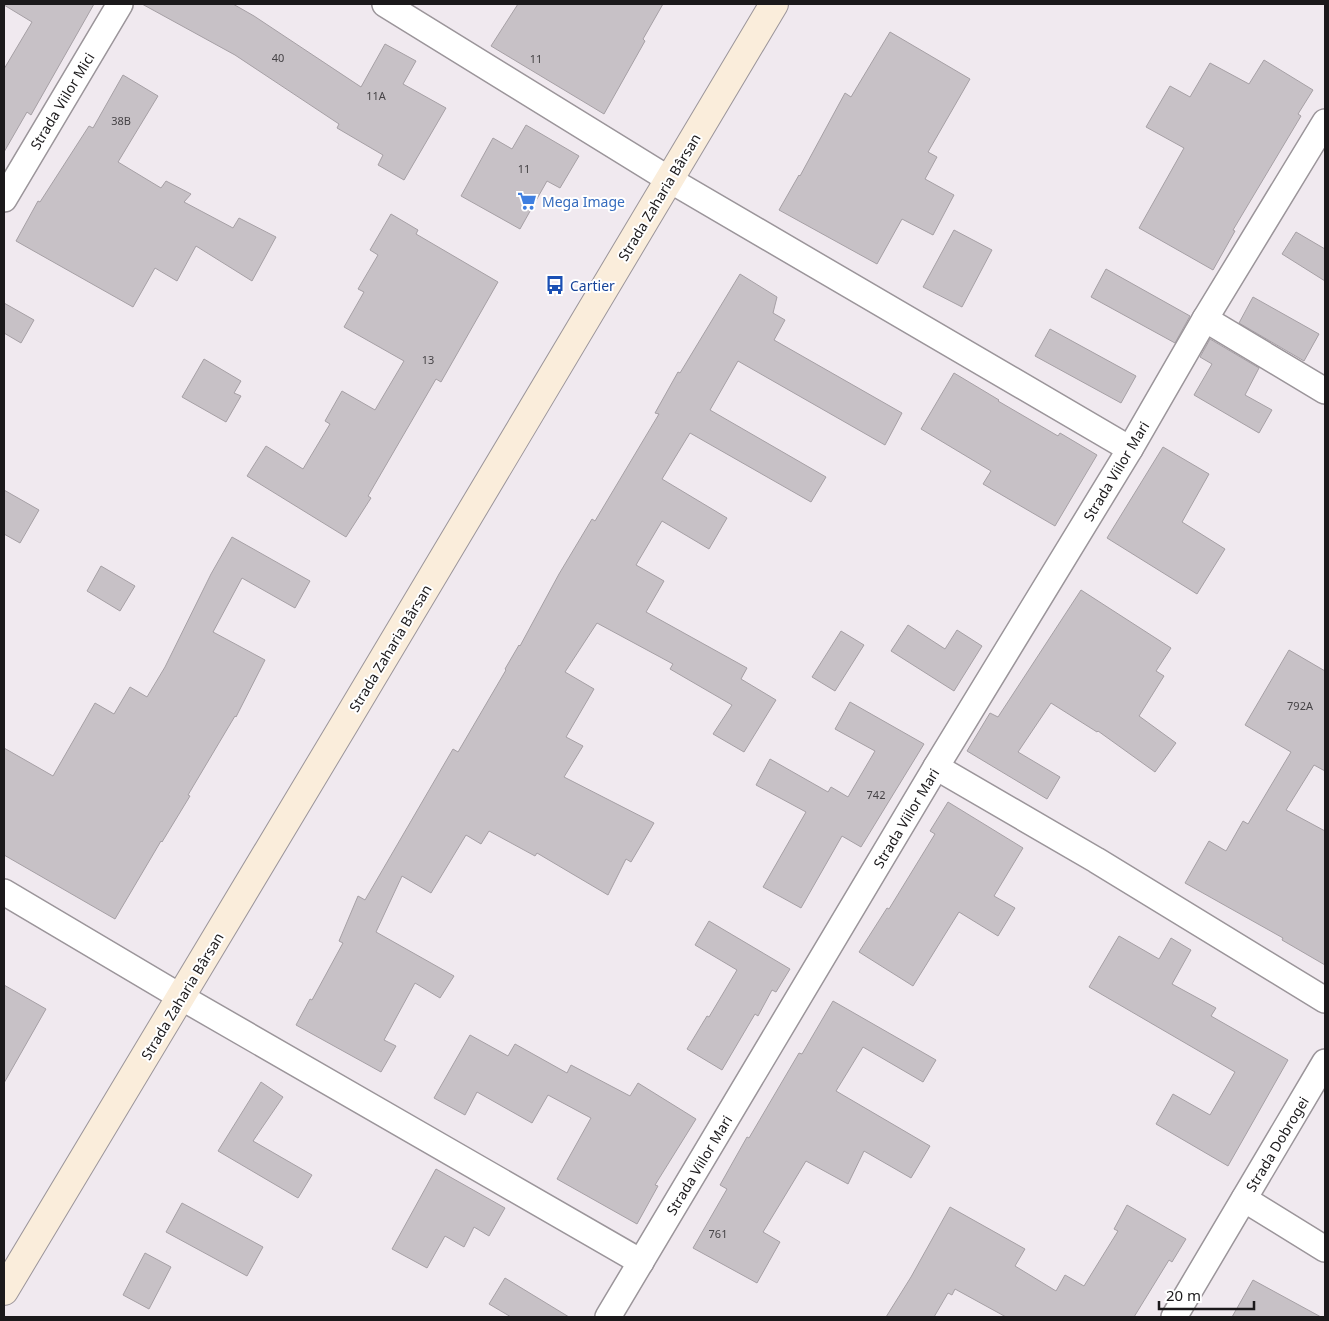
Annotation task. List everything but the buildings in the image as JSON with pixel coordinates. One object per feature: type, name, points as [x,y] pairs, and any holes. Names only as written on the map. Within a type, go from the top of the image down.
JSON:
[{"type":"main road","name":"Strada Zaharia Bârsan","points":[[4,1291],[774,4]]},
{"type":"street","name":"Strada Viilor Mici","points":[[4,199],[120,4]]},
{"type":"street","points":[[386,4],[670,180],[1130,449]]},
{"type":"street","name":"Strada Viilor Mari","points":[[608,1317],[936,767],[1130,449],[1205,319],[1325,122]]},
{"type":"street","points":[[1205,319],[1325,391]]},
{"type":"street","points":[[936,767],[1096,860],[1325,1000]]},
{"type":"street","points":[[4,892],[181,997],[641,1262]]},
{"type":"street","name":"Strada Dobrogei","points":[[1174,1317],[1325,1062]]},
{"type":"street","name":"Strada Dobrogei","points":[[1244,1199],[1325,1249]]},
{"type":"place","name":"Mega Image","points":[[527,201]]},
{"type":"place","name":"Cartier","points":[[555,285]]}]
